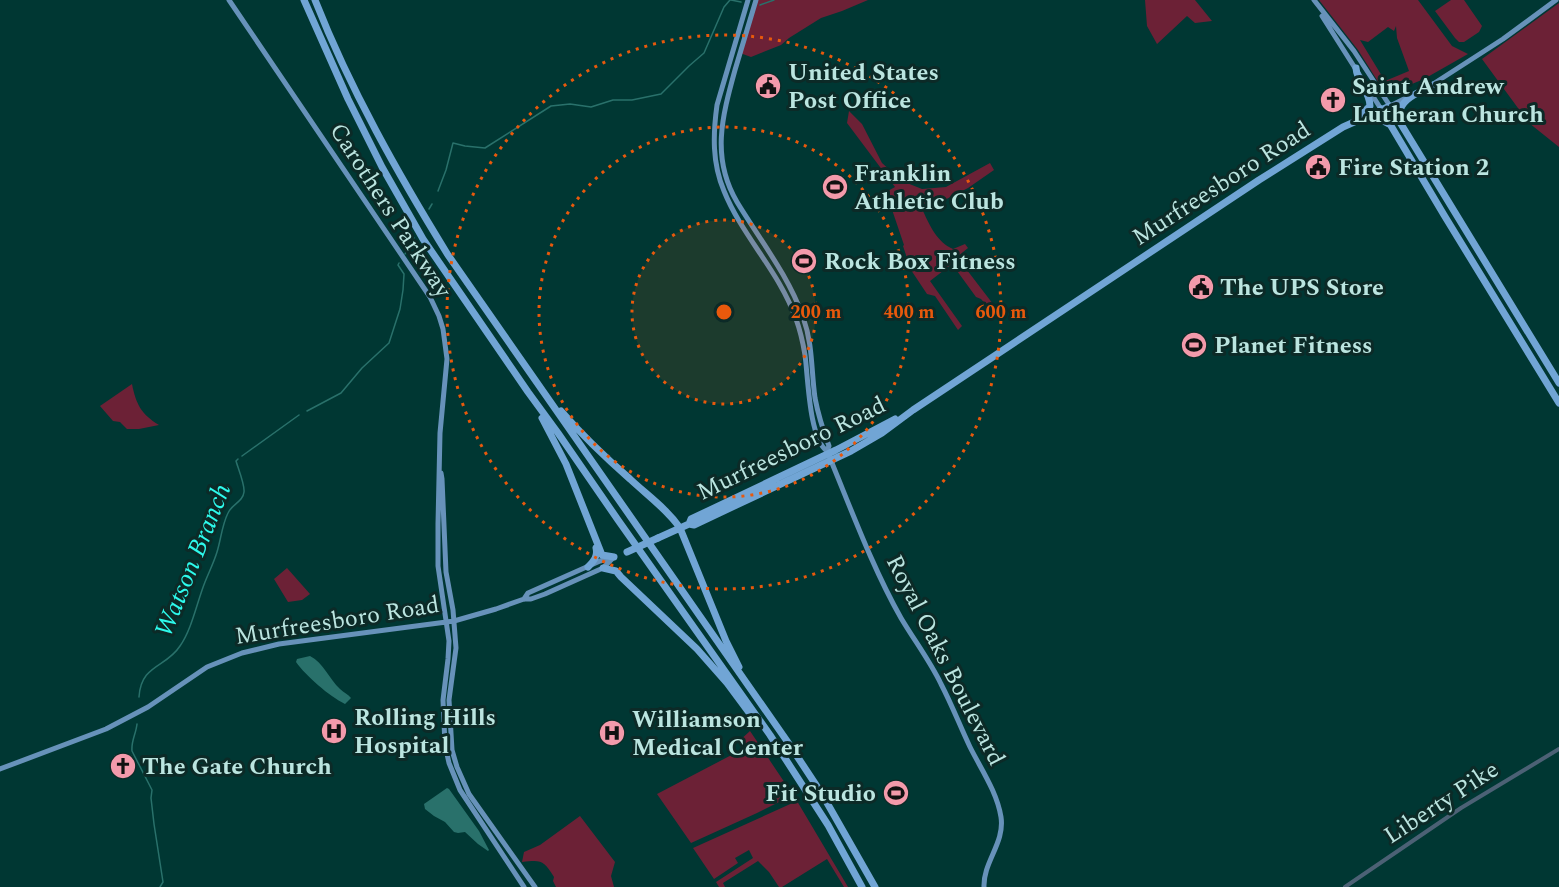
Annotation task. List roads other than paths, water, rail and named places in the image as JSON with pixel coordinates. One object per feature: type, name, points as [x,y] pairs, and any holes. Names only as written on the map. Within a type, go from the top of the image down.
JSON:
[{"type":"highway","points":[[304,0],[348,99],[403,206],[528,392],[770,735],[822,815],[862,887]]},
{"type":"highway","points":[[315,0],[357,93],[413,198],[448,255],[771,717],[822,794],[875,887]]},
{"type":"highway","points":[[1349,124],[1370,106],[1369,97],[1356,77],[1356,68]]},
{"type":"highway","points":[[1420,154],[1400,117],[1399,110],[1407,100],[1433,85]]},
{"type":"highway","points":[[1390,106],[1559,382]]},
{"type":"highway","name":"Murfreesboro Road","points":[[614,557],[689,524],[694,525],[867,442],[1259,180],[1349,124],[1390,106]]},
{"type":"highway","points":[[1381,109],[1559,403]]},
{"type":"highway","points":[[1349,124],[1375,118],[1389,124]]},
{"type":"highway","points":[[540,388],[576,429],[673,518],[680,528],[726,641],[740,669],[771,717]]},
{"type":"highway","points":[[528,392],[566,464],[602,555],[614,557],[616,571]]},
{"type":"highway","name":"Murfreesboro Road","points":[[689,524],[692,519],[913,410]]},
{"type":"highway","points":[[588,567],[597,555],[595,539]]},
{"type":"highway","points":[[603,568],[616,571],[697,649],[727,683],[756,722],[770,735]]},
{"type":"main road","name":"Carothers Parkway","points":[[229,0],[430,297],[443,329],[447,358],[439,465],[441,536],[454,621],[456,657],[449,706],[450,738],[455,761],[469,794],[535,887]]},
{"type":"main road","points":[[748,0],[717,105],[714,139],[717,168],[730,204],[787,296],[805,352],[807,388],[813,420],[823,448],[828,452],[829,446],[815,395],[812,351],[797,301],[786,279],[736,200],[722,160],[721,139],[725,106],[756,0]]},
{"type":"main road","points":[[1313,0],[1381,109]]},
{"type":"main road","points":[[1313,0],[1354,51],[1390,106]]},
{"type":"main road","name":"Murfreesboro Road","points":[[1390,106],[1433,85],[1503,39],[1556,0]]},
{"type":"main road","points":[[805,352],[812,351]]},
{"type":"main road","name":"Royal Oaks Boulevard","points":[[828,452],[889,596],[941,684],[994,794],[1002,820],[1001,833],[985,873],[984,887]]},
{"type":"main road","name":"Carothers Parkway","points":[[441,536],[438,566],[449,651],[444,686],[445,745],[449,763],[466,800],[524,887]]},
{"type":"main road","name":"Murfreesboro Road","points":[[524,599],[528,593],[614,557]]},
{"type":"main road","name":"Murfreesboro Road","points":[[0,769],[106,729],[148,707],[207,667],[242,653],[279,644],[454,621],[524,599],[531,600],[603,568],[614,557]]},
{"type":"street","name":"Liberty Pike","points":[[1345,887],[1461,808],[1559,750]]},
{"type":"water","points":[[310,656],[319,663],[341,690],[349,695],[351,698],[345,704],[318,685],[296,662],[297,659]]},
{"type":"water","points":[[447,788],[479,831],[488,851],[465,832],[454,832],[445,822],[425,809],[424,804]]},
{"type":"waterway","name":"Watson Branch","points":[[438,191],[453,143],[485,148],[551,106],[570,104],[591,107],[613,100],[632,100],[661,94],[704,53],[724,7],[730,0]]},
{"type":"waterway","name":"Watson Branch","points":[[731,0],[741,2]]},
{"type":"waterway","name":"Watson Branch","points":[[760,5],[774,0]]},
{"type":"waterway","name":"Watson Branch","points":[[429,209],[432,204]]},
{"type":"waterway","name":"Watson Branch","points":[[405,254],[414,238]]},
{"type":"waterway","name":"Watson Branch","points":[[307,411],[341,393],[362,368],[389,343],[400,309],[403,290],[404,274],[399,263]]},
{"type":"waterway","name":"Watson Branch","points":[[242,456],[299,415]]},
{"type":"waterway","name":"Watson Branch","points":[[139,697],[144,678],[174,653],[188,632],[216,556],[226,518],[230,510],[240,501],[244,492],[236,461],[238,459]]},
{"type":"waterway","name":"Watson Branch","points":[[137,724],[132,751],[152,790],[154,824],[163,882],[160,887]]},
{"type":"place","name":"United States Post Office","points":[[768,86]]},
{"type":"place","name":"Saint Andrew Lutheran Church","points":[[1333,100]]},
{"type":"place","name":"Fire Station 2","points":[[1318,167]]},
{"type":"place","name":"Franklin Athletic Club","points":[[835,187]]},
{"type":"place","name":"Rock Box Fitness","points":[[804,261]]},
{"type":"place","name":"The UPS Store","points":[[1201,287]]},
{"type":"place","name":"Planet Fitness","points":[[1194,345]]},
{"type":"place","name":"Rolling Hills Hospital","points":[[334,731]]},
{"type":"place","name":"Williamson Medical Center","points":[[612,733]]},
{"type":"place","name":"The Gate Church","points":[[123,766]]},
{"type":"place","name":"Fit Studio","points":[[896,793]]}]
